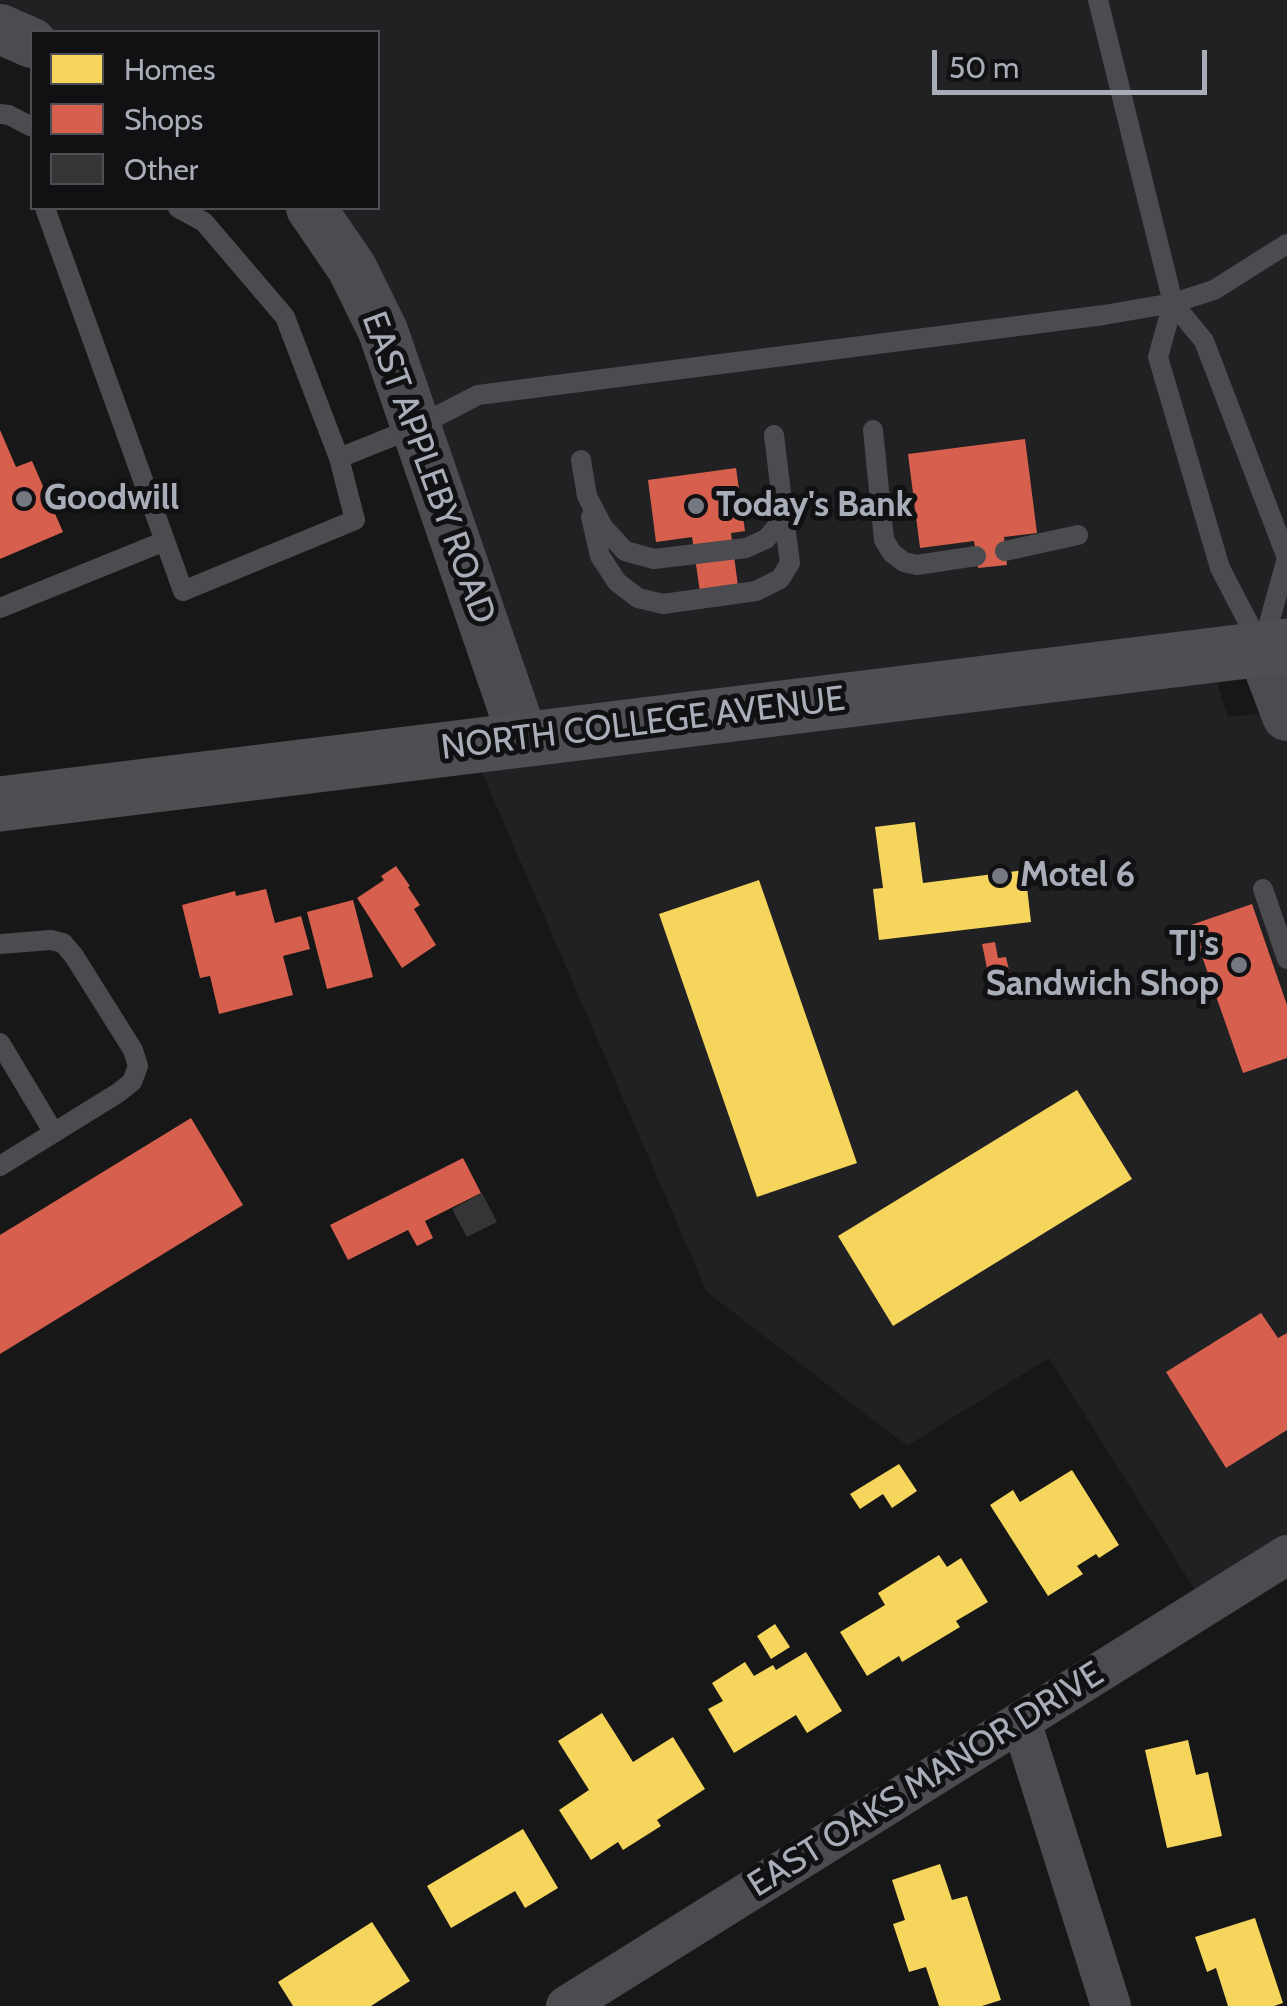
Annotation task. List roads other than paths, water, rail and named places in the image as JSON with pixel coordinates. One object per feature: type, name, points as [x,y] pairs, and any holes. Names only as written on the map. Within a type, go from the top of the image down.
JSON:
[{"type":"main road","name":"NORTH COLLEGE AVENUE","points":[[0,804],[1274,648]]},
{"type":"street","points":[[0,29],[30,43]]},
{"type":"street","name":"EAST APPLEBY ROAD","points":[[312,210],[352,268],[383,331],[524,738]]},
{"type":"street","points":[[1274,648],[1287,716]]},
{"type":"street","name":"EAST OAKS MANOR DRIVE","points":[[566,2006],[1287,1555]]},
{"type":"street","points":[[1021,1721],[1112,2006]]},
{"type":"lane","points":[[1098,0],[1173,302],[1204,341],[1287,558],[1274,648]]},
{"type":"lane","points":[[0,114],[30,126]]},
{"type":"lane","points":[[46,210],[183,591],[355,520],[339,458],[285,317],[204,222],[182,210]]},
{"type":"lane","points":[[339,458],[416,428],[478,395],[1104,315],[1173,302],[1214,290],[1287,244]]},
{"type":"lane","points":[[1173,302],[1158,357],[1220,568],[1274,648]]},
{"type":"lane","points":[[873,430],[884,540],[892,553],[916,565],[976,556]]},
{"type":"lane","points":[[581,460],[600,556],[616,582],[638,598],[663,604],[756,591],[780,579],[790,564],[774,435]]},
{"type":"lane","points":[[586,496],[603,527],[626,552],[654,559],[756,544],[781,522],[782,501]]},
{"type":"lane","points":[[1006,551],[1078,535]]},
{"type":"lane","points":[[0,608],[165,541]]},
{"type":"lane","points":[[1263,890],[1287,959]]},
{"type":"lane","points":[[0,944],[51,940],[62,943],[133,1050],[138,1066],[132,1082],[0,1166]]},
{"type":"lane","points":[[0,1043],[54,1132]]},
{"type":"place","name":"Goodwill","points":[[24,499]]},
{"type":"place","name":"Today's Bank","points":[[696,506]]},
{"type":"place","name":"Motel 6","points":[[1000,876]]},
{"type":"place","name":"TJ's Sandwich Shop","points":[[1239,965]]}]
